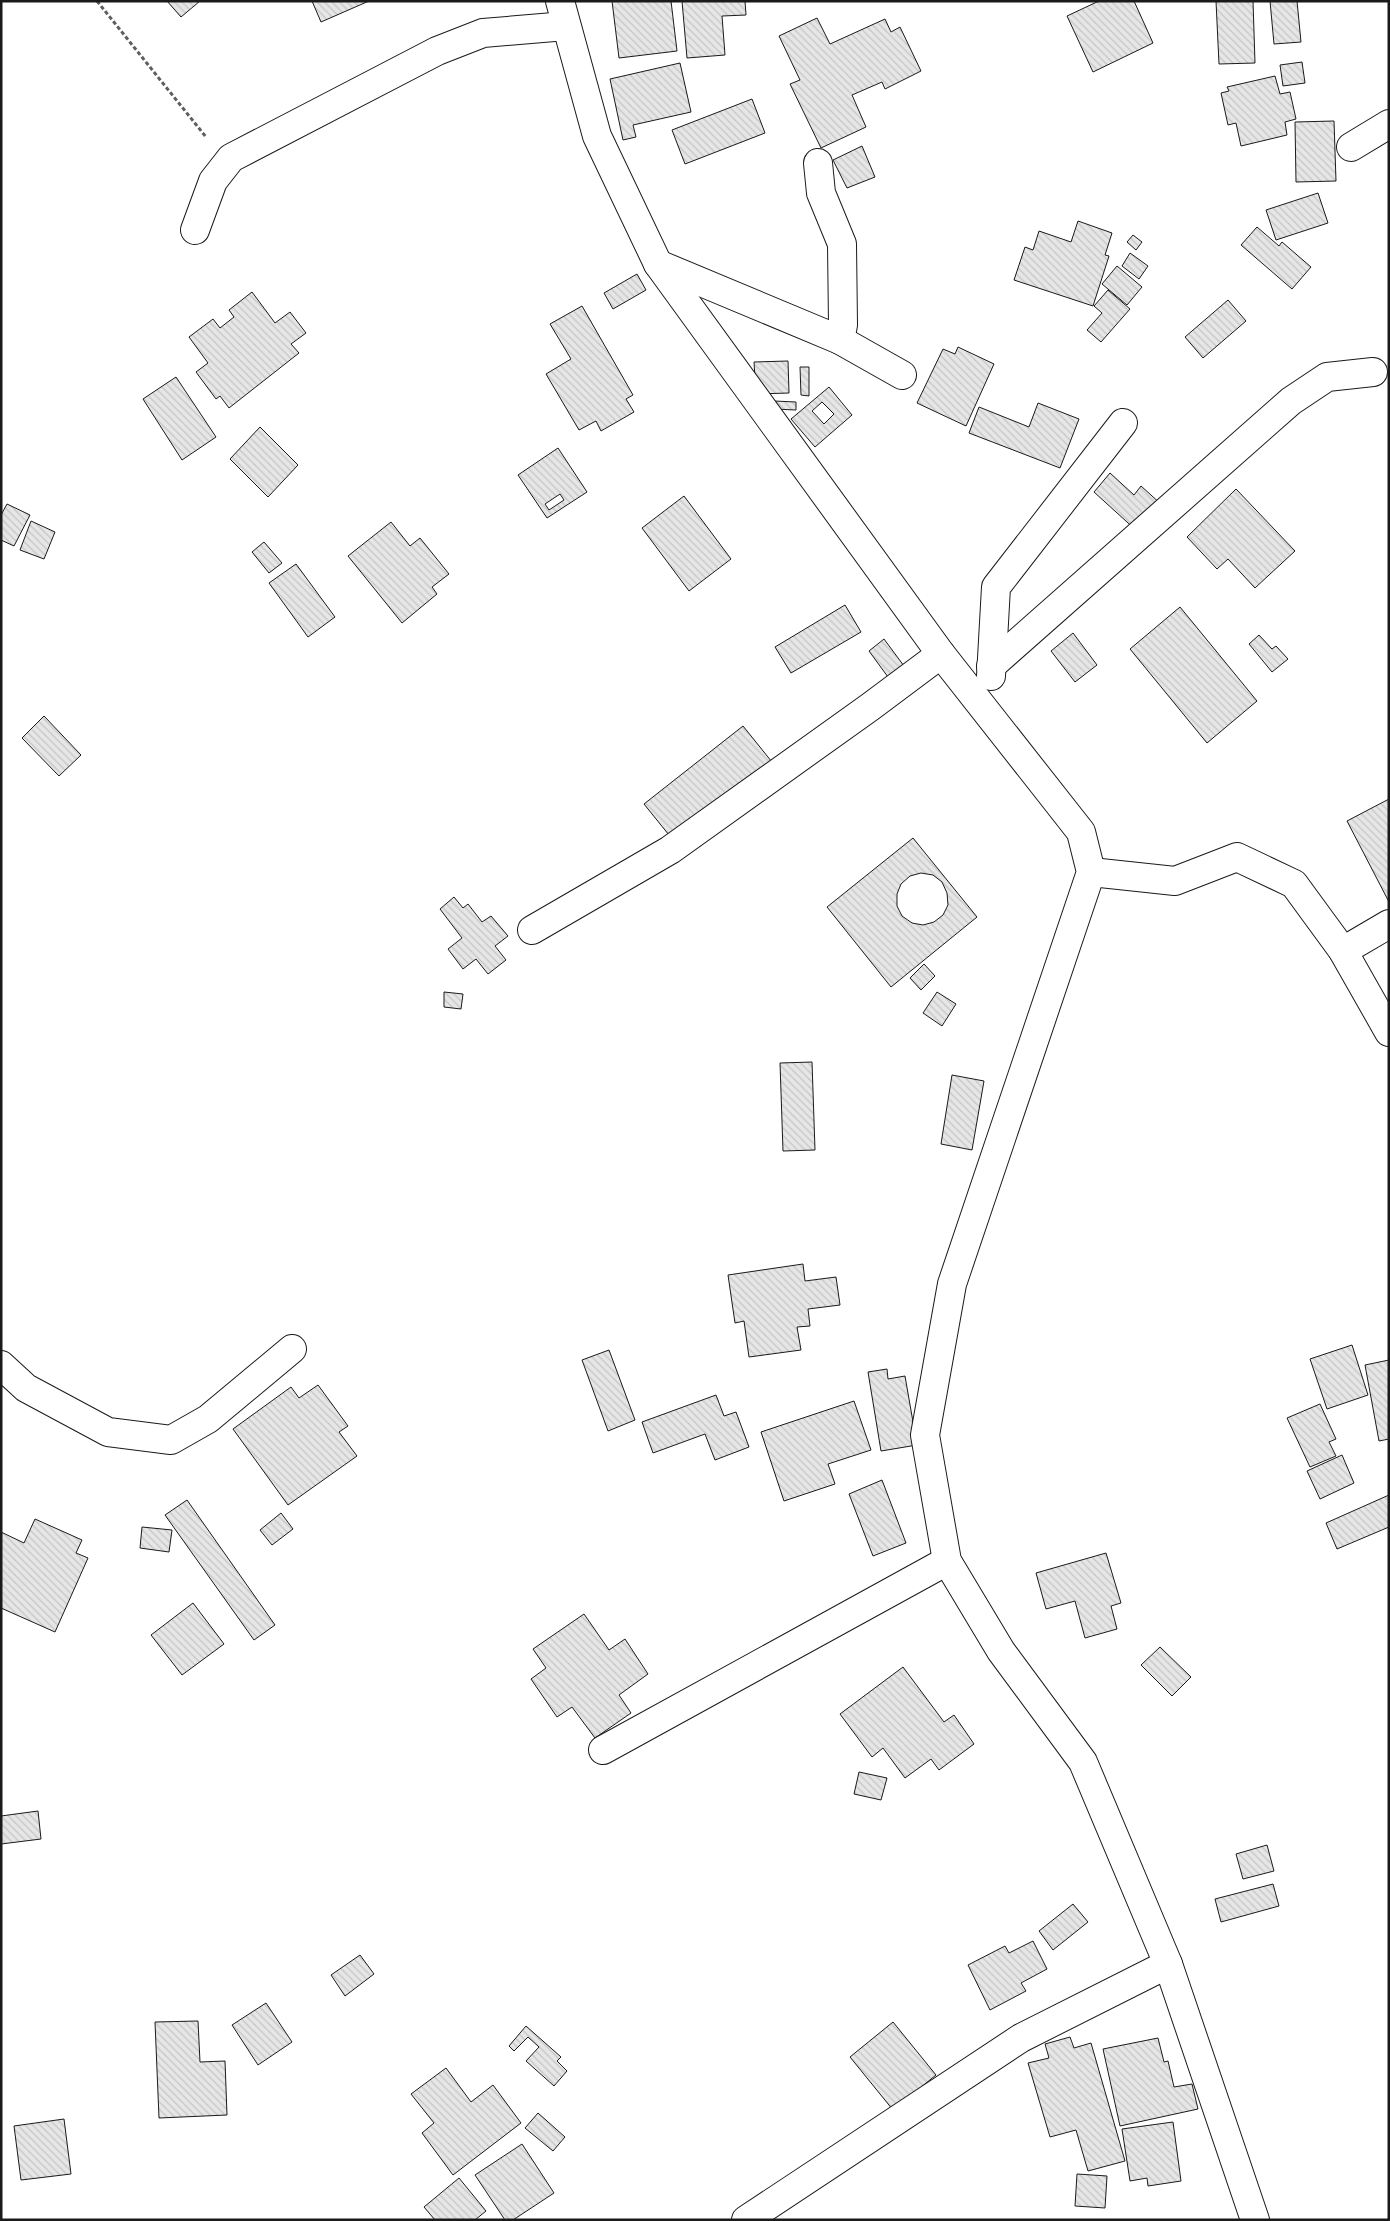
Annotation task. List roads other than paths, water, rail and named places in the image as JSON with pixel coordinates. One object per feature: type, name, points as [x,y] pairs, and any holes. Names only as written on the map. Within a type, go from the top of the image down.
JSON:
[{"type":"street","points":[[195,230],[213,181],[232,158],[437,51],[483,33],[563,14],[597,136],[658,264],[941,654],[1081,832],[1091,872],[952,1284],[925,1435],[948,1561],[1001,1651],[1082,1762],[1168,1964],[1255,2220]]},
{"type":"street","points":[[1351,147],[1389,124]]},
{"type":"street","points":[[818,163],[821,193],[842,244],[843,325],[840,340]]},
{"type":"street","points":[[658,264],[840,340],[902,375]]},
{"type":"street","points":[[991,666],[1291,401],[1327,377],[1373,372]]},
{"type":"street","points":[[990,717],[996,587],[1123,423]]},
{"type":"street","points":[[532,930],[670,850],[941,654]]},
{"type":"street","points":[[1091,872],[1175,881],[1237,857],[1294,884],[1343,951],[1389,1032]]},
{"type":"street","points":[[1343,951],[1389,924]]},
{"type":"street","points":[[1,1365],[26,1388],[108,1432],[171,1440],[208,1419],[292,1349]]},
{"type":"street","points":[[603,1750],[948,1561]]},
{"type":"street","points":[[746,2220],[1021,2038],[1168,1964]]}]
